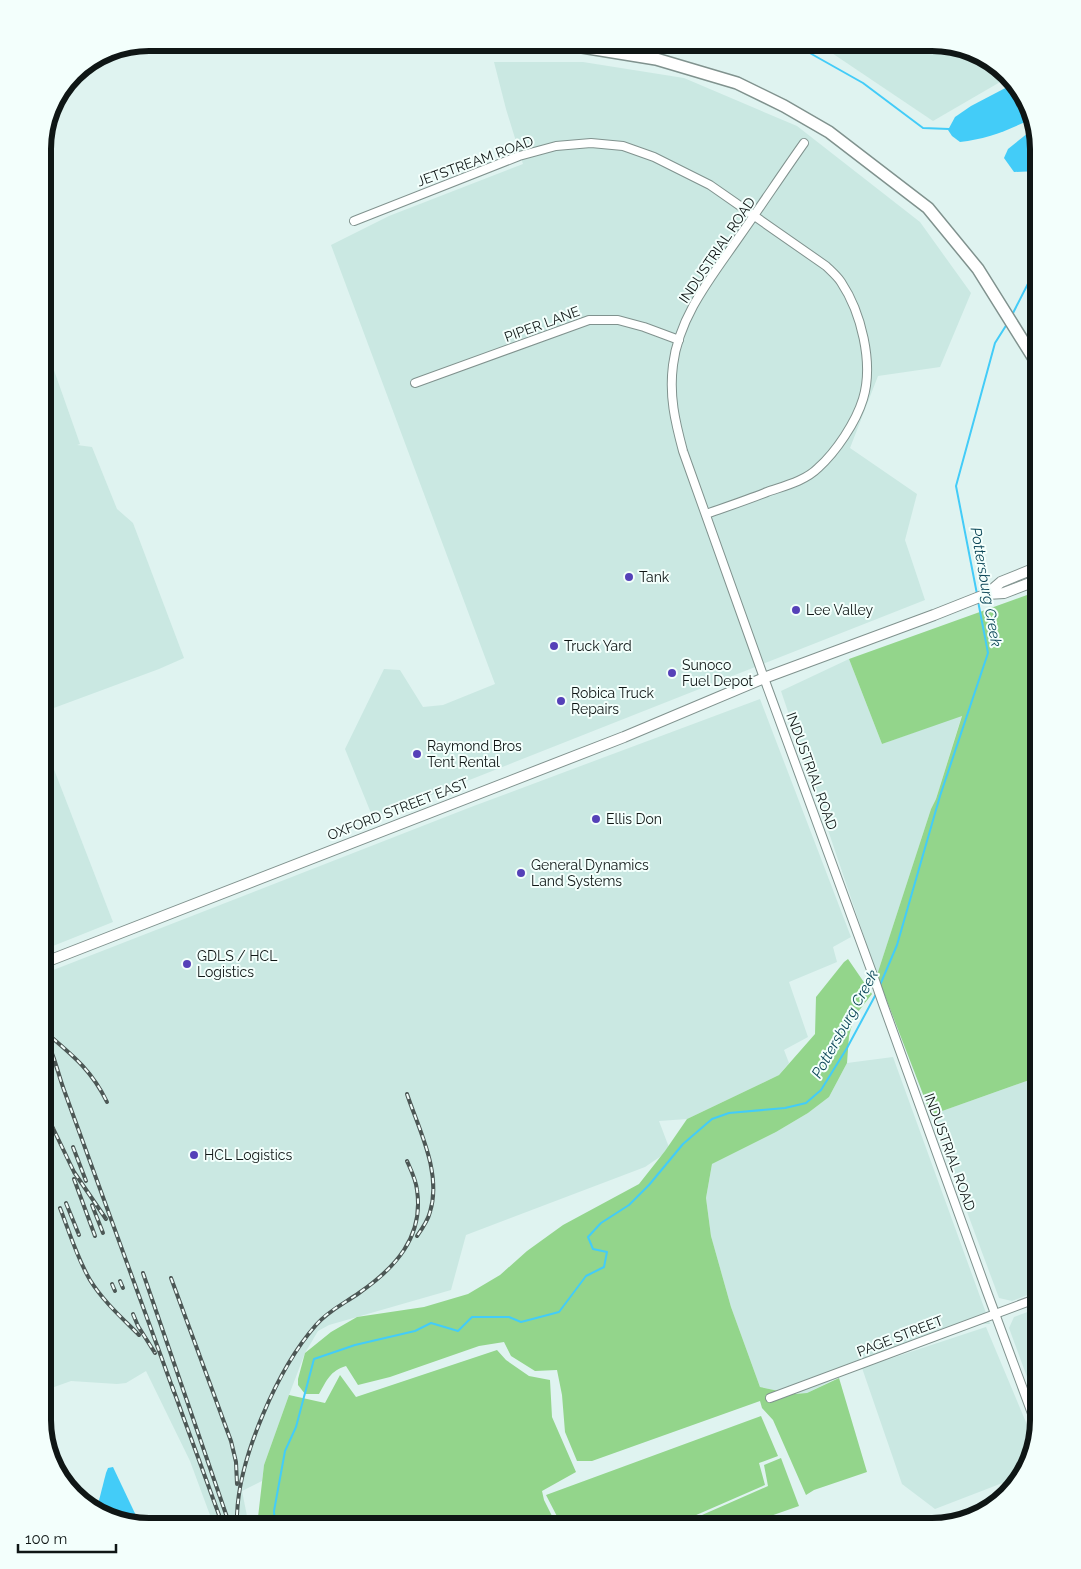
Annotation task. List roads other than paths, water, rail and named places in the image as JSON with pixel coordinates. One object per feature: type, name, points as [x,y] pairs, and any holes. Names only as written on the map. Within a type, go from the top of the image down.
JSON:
[{"type":"highway","points":[[607,51],[656,59],[737,83],[784,106],[829,132],[928,208],[978,269],[1030,351]]},
{"type":"main road","name":"OXFORD STREET EAST","points":[[987,594],[1001,582],[1030,570]]},
{"type":"main road","name":"OXFORD STREET EAST","points":[[51,960],[624,737],[764,678],[987,594],[1004,593],[1030,583]]},
{"type":"street","name":"JETSTREAM ROAD","points":[[354,221],[519,156],[556,146],[591,143],[623,146],[654,156],[710,185],[826,266],[841,281],[855,310],[864,336],[867,370],[864,398],[854,422],[818,469],[797,482],[706,514]]},
{"type":"street","name":"INDUSTRIAL ROAD","points":[[804,143],[699,295],[683,327],[673,363],[673,416],[683,451],[764,678],[1030,1408]]},
{"type":"street","name":"PIPER LANE","points":[[414,383],[589,320],[618,320],[679,340]]},
{"type":"street","name":"PAGE STREET","points":[[770,1398],[1030,1301]]},
{"type":"water","points":[[1007,87],[1017,100],[1025,122],[988,137],[960,142],[948,130],[955,117],[971,106]]},
{"type":"water","points":[[1028,133],[1030,171],[1014,172],[1004,158],[1008,149]]},
{"type":"water","points":[[113,1467],[137,1517],[98,1504],[108,1468]]},
{"type":"waterway","points":[[806,51],[863,83],[923,128],[949,129]]},
{"type":"waterway","name":"Pottersburg Creek","points":[[1012,315],[1030,280]]},
{"type":"waterway","name":"Pottersburg Creek","points":[[977,594],[956,486],[995,343],[1007,324]]},
{"type":"waterway","name":"Pottersburg Creek","points":[[880,985],[897,945],[940,796],[988,653],[978,601]]},
{"type":"waterway","name":"Pottersburg Creek","points":[[274,1518],[274,1511],[285,1451],[296,1427],[314,1359],[355,1345],[415,1331],[431,1323],[458,1331],[472,1317],[509,1317],[521,1322],[559,1312],[586,1276],[604,1267],[607,1252],[593,1249],[588,1237],[601,1223],[629,1205],[649,1185],[683,1144],[712,1119],[729,1113],[785,1108],[806,1103],[821,1090],[847,1048],[876,994]]},
{"type":"railway","points":[[51,1037],[87,1071],[107,1102]]},
{"type":"railway","points":[[51,1051],[174,1392]]},
{"type":"railway","points":[[407,1094],[428,1152],[433,1182],[430,1212],[417,1236]]},
{"type":"railway","points":[[51,1124],[74,1172],[106,1219]]},
{"type":"railway","points":[[73,1147],[86,1181]]},
{"type":"railway","points":[[237,1515],[239,1492],[253,1441],[263,1414],[288,1365],[316,1325],[331,1311],[359,1293],[384,1273],[395,1262],[411,1237],[418,1207],[416,1183],[407,1161]]},
{"type":"railway","points":[[74,1179],[95,1236]]},
{"type":"railway","points":[[66,1203],[79,1235]]},
{"type":"railway","points":[[92,1205],[103,1233]]},
{"type":"railway","points":[[60,1208],[85,1272],[95,1288],[119,1316],[139,1335]]},
{"type":"railway","points":[[143,1273],[227,1518]]},
{"type":"railway","points":[[171,1278],[231,1441],[236,1462],[237,1484]]},
{"type":"railway","points":[[120,1281],[123,1288]]},
{"type":"railway","points":[[112,1284],[115,1291]]},
{"type":"railway","points":[[133,1314],[138,1326],[155,1353]]},
{"type":"railway","points":[[172,1386],[219,1515]]},
{"type":"place","name":"Tank","points":[[629,577]]},
{"type":"place","name":"Lee Valley","points":[[796,610]]},
{"type":"place","name":"Truck Yard","points":[[554,646]]},
{"type":"place","name":"Sunoco Fuel Depot","points":[[672,673]]},
{"type":"place","name":"Robica Truck Repairs","points":[[561,701]]},
{"type":"place","name":"Raymond Bros Tent Rental","points":[[417,754]]},
{"type":"place","name":"Ellis Don","points":[[596,819]]},
{"type":"place","name":"General Dynamics Land Systems","points":[[521,873]]},
{"type":"place","name":"GDLS / HCL Logistics","points":[[187,964]]},
{"type":"place","name":"HCL Logistics","points":[[194,1155]]}]
